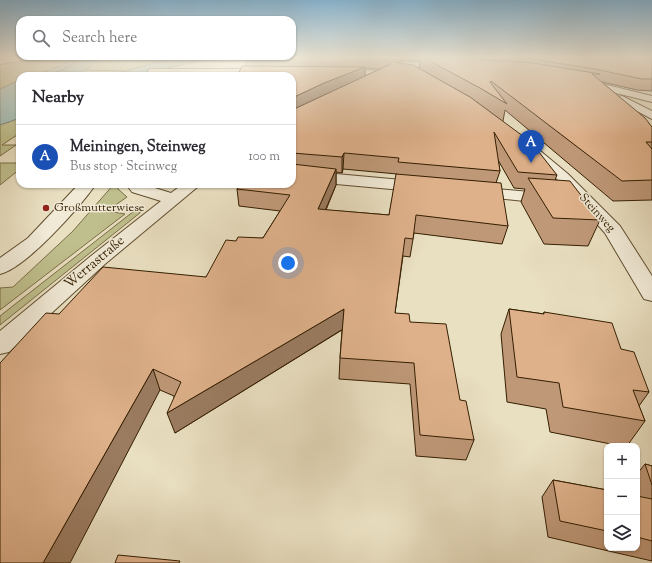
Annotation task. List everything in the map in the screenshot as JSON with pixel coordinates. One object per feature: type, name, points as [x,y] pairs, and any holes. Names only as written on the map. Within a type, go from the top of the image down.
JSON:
[{"type":"street","points":[[595,84],[652,99]]},
{"type":"street","points":[[603,86],[600,88],[652,116]]},
{"type":"street","name":"Steinweg","points":[[517,139],[563,177],[613,230],[652,294]]},
{"type":"street","points":[[296,175],[588,202]]},
{"type":"street","points":[[0,268],[35,242],[84,188]]},
{"type":"street","points":[[138,188],[173,199]]},
{"type":"street","name":"Werrastraße","points":[[0,345],[98,260],[188,188]]},
{"type":"green space","points":[[0,84],[11,84],[0,89]]},
{"type":"green space","points":[[16,119],[16,136],[2,145],[16,145],[0,156],[0,125]]},
{"type":"green space","points":[[0,163],[16,163],[16,172],[0,185]]},
{"type":"green space","points":[[111,188],[118,188],[127,197],[107,211],[125,214],[0,310],[0,288],[13,287],[73,231]]},
{"type":"green space","points":[[134,211],[141,212],[0,325],[0,316]]},
{"type":"water","points":[[11,84],[16,84],[16,119],[0,125],[0,89]]},
{"type":"building","points":[[296,84],[321,84],[296,96]]},
{"type":"building","points":[[347,84],[447,84],[470,97],[531,142],[557,175],[518,172],[494,132],[500,171],[398,162],[399,158],[344,153],[342,157],[296,153],[296,108]]},
{"type":"building","points":[[473,84],[492,84],[507,104]]},
{"type":"building","points":[[495,84],[604,84],[645,118],[652,127],[652,142],[646,142],[652,149],[652,180],[622,181]]},
{"type":"building","points":[[296,164],[336,169],[318,209],[389,215],[396,174],[501,183],[508,226],[416,215],[413,239],[405,238],[395,313],[409,314],[410,322],[446,324],[460,400],[466,401],[474,440],[420,435],[414,363],[340,358],[344,309],[167,413],[181,382],[153,369],[43,563],[0,563],[0,363],[46,313],[59,314],[103,267],[206,277],[226,240],[236,241],[238,237],[263,238],[290,195],[237,189],[296,188]]},
{"type":"building","points":[[528,178],[570,181],[600,220],[553,218]]},
{"type":"building","points":[[509,309],[544,314],[544,312],[612,323],[621,349],[634,352],[649,392],[633,390],[645,421],[563,407],[559,383],[517,377]]},
{"type":"building","points":[[645,464],[652,466],[652,485]]},
{"type":"building","points":[[553,480],[604,489],[604,530],[560,521]]},
{"type":"building","points":[[640,497],[652,499],[652,541],[640,538]]},
{"type":"building","points":[[118,555],[180,561],[179,563],[115,563]]},
{"type":"place","name":"Meiningen, Steinweg","points":[[531,163]]},
{"type":"place","name":"Großmutterwiese","points":[[46,208]]}]
